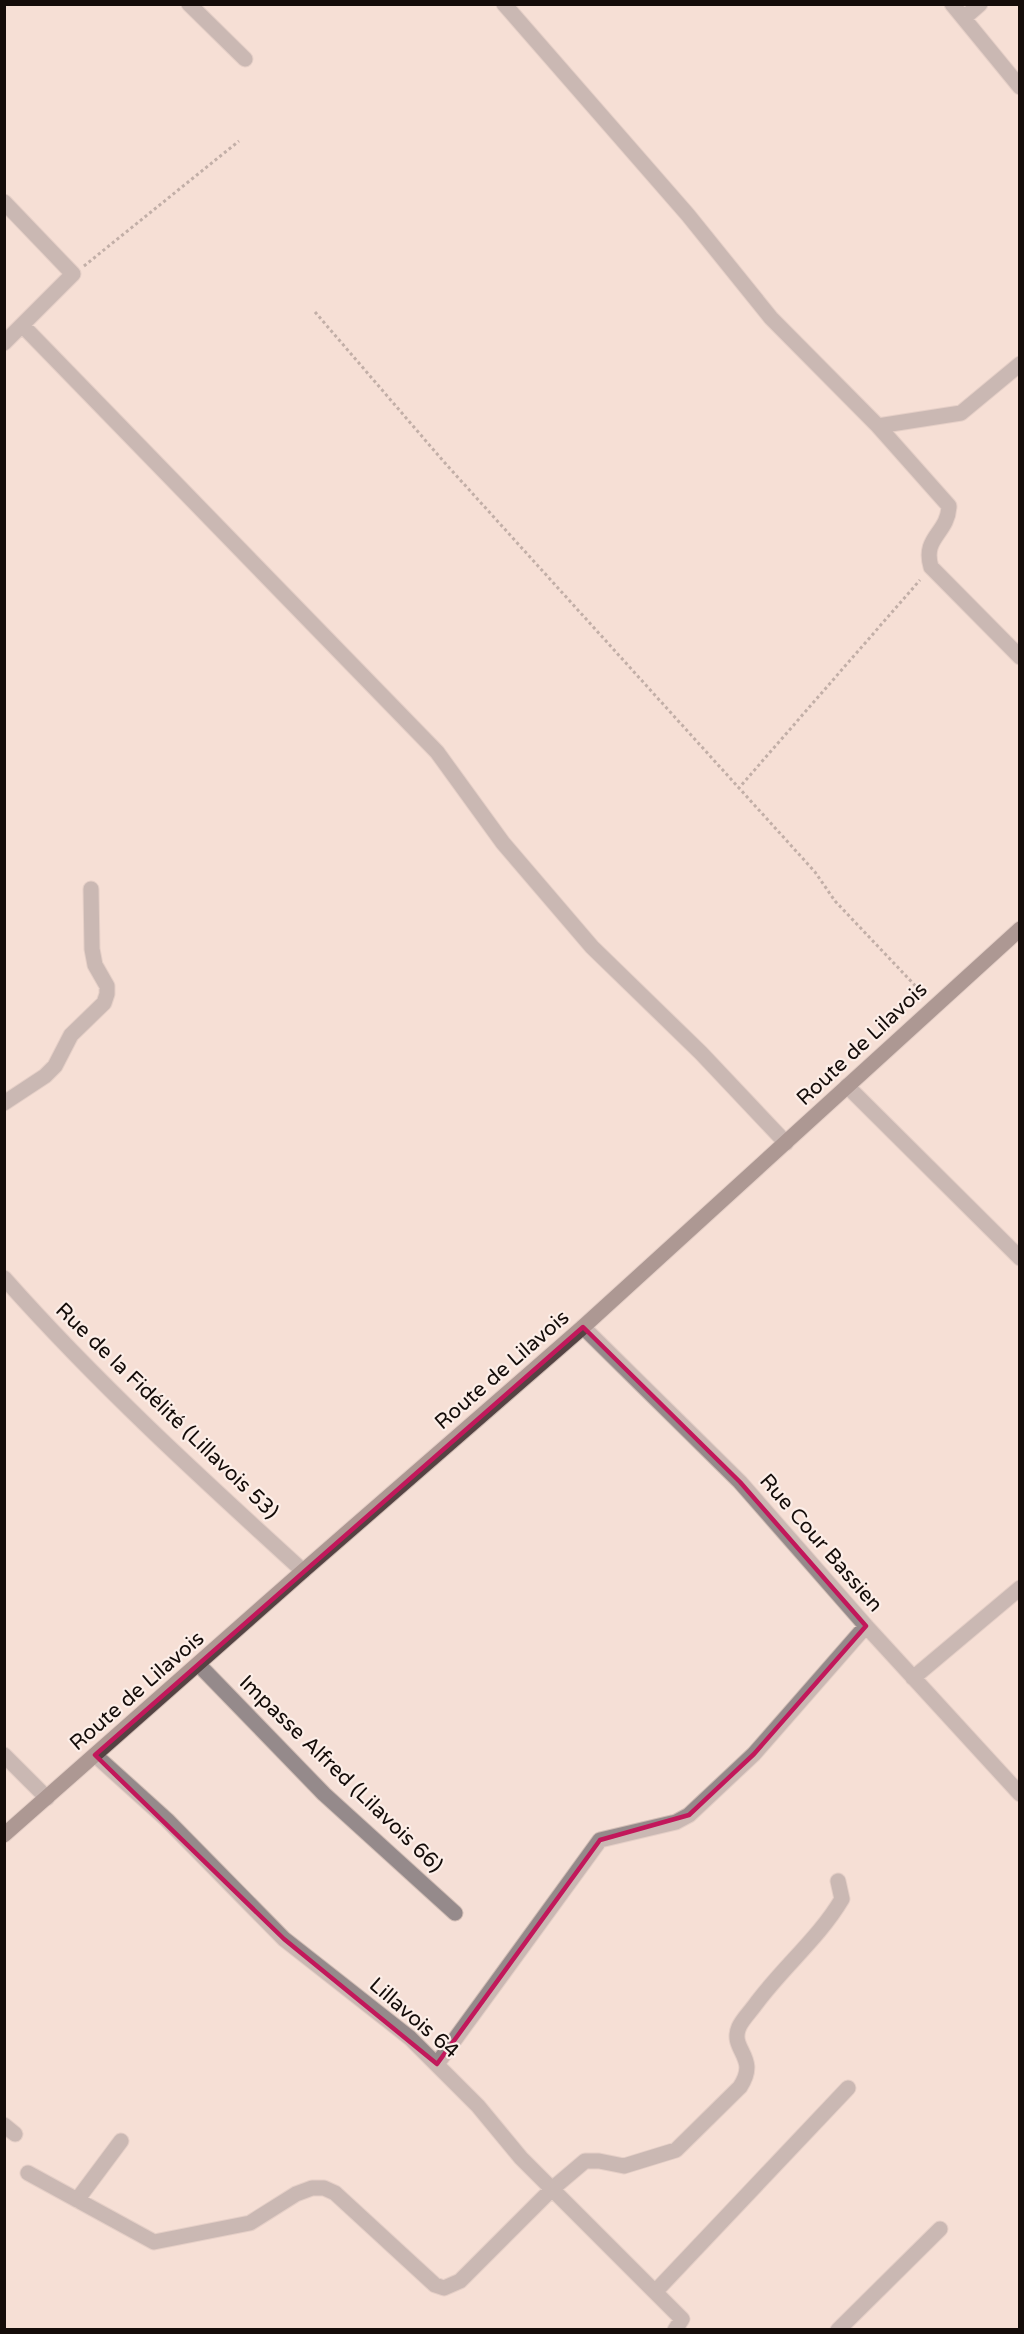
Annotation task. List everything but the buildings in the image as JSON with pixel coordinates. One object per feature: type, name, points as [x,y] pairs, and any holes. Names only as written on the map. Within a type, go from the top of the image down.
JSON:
[{"type":"main road","name":"Route de Lilavois","points":[[4,1835],[583,1327],[1020,928]]},
{"type":"street","points":[[189,4],[245,59]]},
{"type":"street","points":[[504,4],[688,215],[771,318],[878,426],[949,506],[949,515],[929,548],[928,556],[931,567],[1020,657]]},
{"type":"street","points":[[952,4],[1020,87]]},
{"type":"street","points":[[964,18],[980,4]]},
{"type":"street","points":[[4,202],[73,274],[4,343]]},
{"type":"street","points":[[23,326],[437,752],[503,843],[592,946],[701,1053],[786,1143]]},
{"type":"street","points":[[878,426],[961,413],[1020,364]]},
{"type":"street","points":[[4,1103],[45,1076],[55,1066],[71,1035],[104,1003],[107,994],[106,986],[95,964],[92,949],[91,889]]},
{"type":"street","points":[[847,1086],[1020,1258]]},
{"type":"street","name":"Rue de la Fidélité (Lillavois 53)","points":[[4,1278],[164,1443],[303,1571]]},
{"type":"street","name":"Rue Cour Bassien","points":[[583,1327],[740,1482],[866,1626],[1020,1794]]},
{"type":"street","points":[[913,1678],[1020,1588]]},
{"type":"street","points":[[437,2064],[600,1840],[676,1822],[689,1815],[754,1754],[866,1626]]},
{"type":"street","name":"Impasse Alfred (Lilavois 66)","points":[[199,1665],[324,1794],[455,1913]]},
{"type":"street","points":[[4,1755],[47,1798]]},
{"type":"street","name":"Lillavois 64","points":[[95,1755],[167,1820],[284,1939],[410,2038],[437,2064],[478,2106],[521,2158],[655,2292],[683,2326]]},
{"type":"street","points":[[28,2173],[154,2242],[250,2223],[296,2194],[312,2188],[324,2188],[335,2193],[435,2286],[444,2288],[460,2281],[552,2188],[585,2161],[624,2166],[676,2150],[740,2087],[747,2076],[748,2062],[737,2041],[738,2028],[768,1987],[831,1917],[842,1899],[838,1881]]},
{"type":"street","points":[[655,2292],[848,2088]]},
{"type":"street","points":[[77,2200],[121,2141]]},
{"type":"street","points":[[838,2330],[940,2229]]},
{"type":"path","points":[[73,274],[240,141]]},
{"type":"path","points":[[315,312],[452,471],[815,872],[835,902],[935,1006]]},
{"type":"path","points":[[738,789],[931,567]]},
{"type":"highlighted area","points":[[583,1327],[740,1482],[866,1626],[754,1754],[689,1815],[600,1840],[437,2064],[284,1939],[95,1755]]}]
